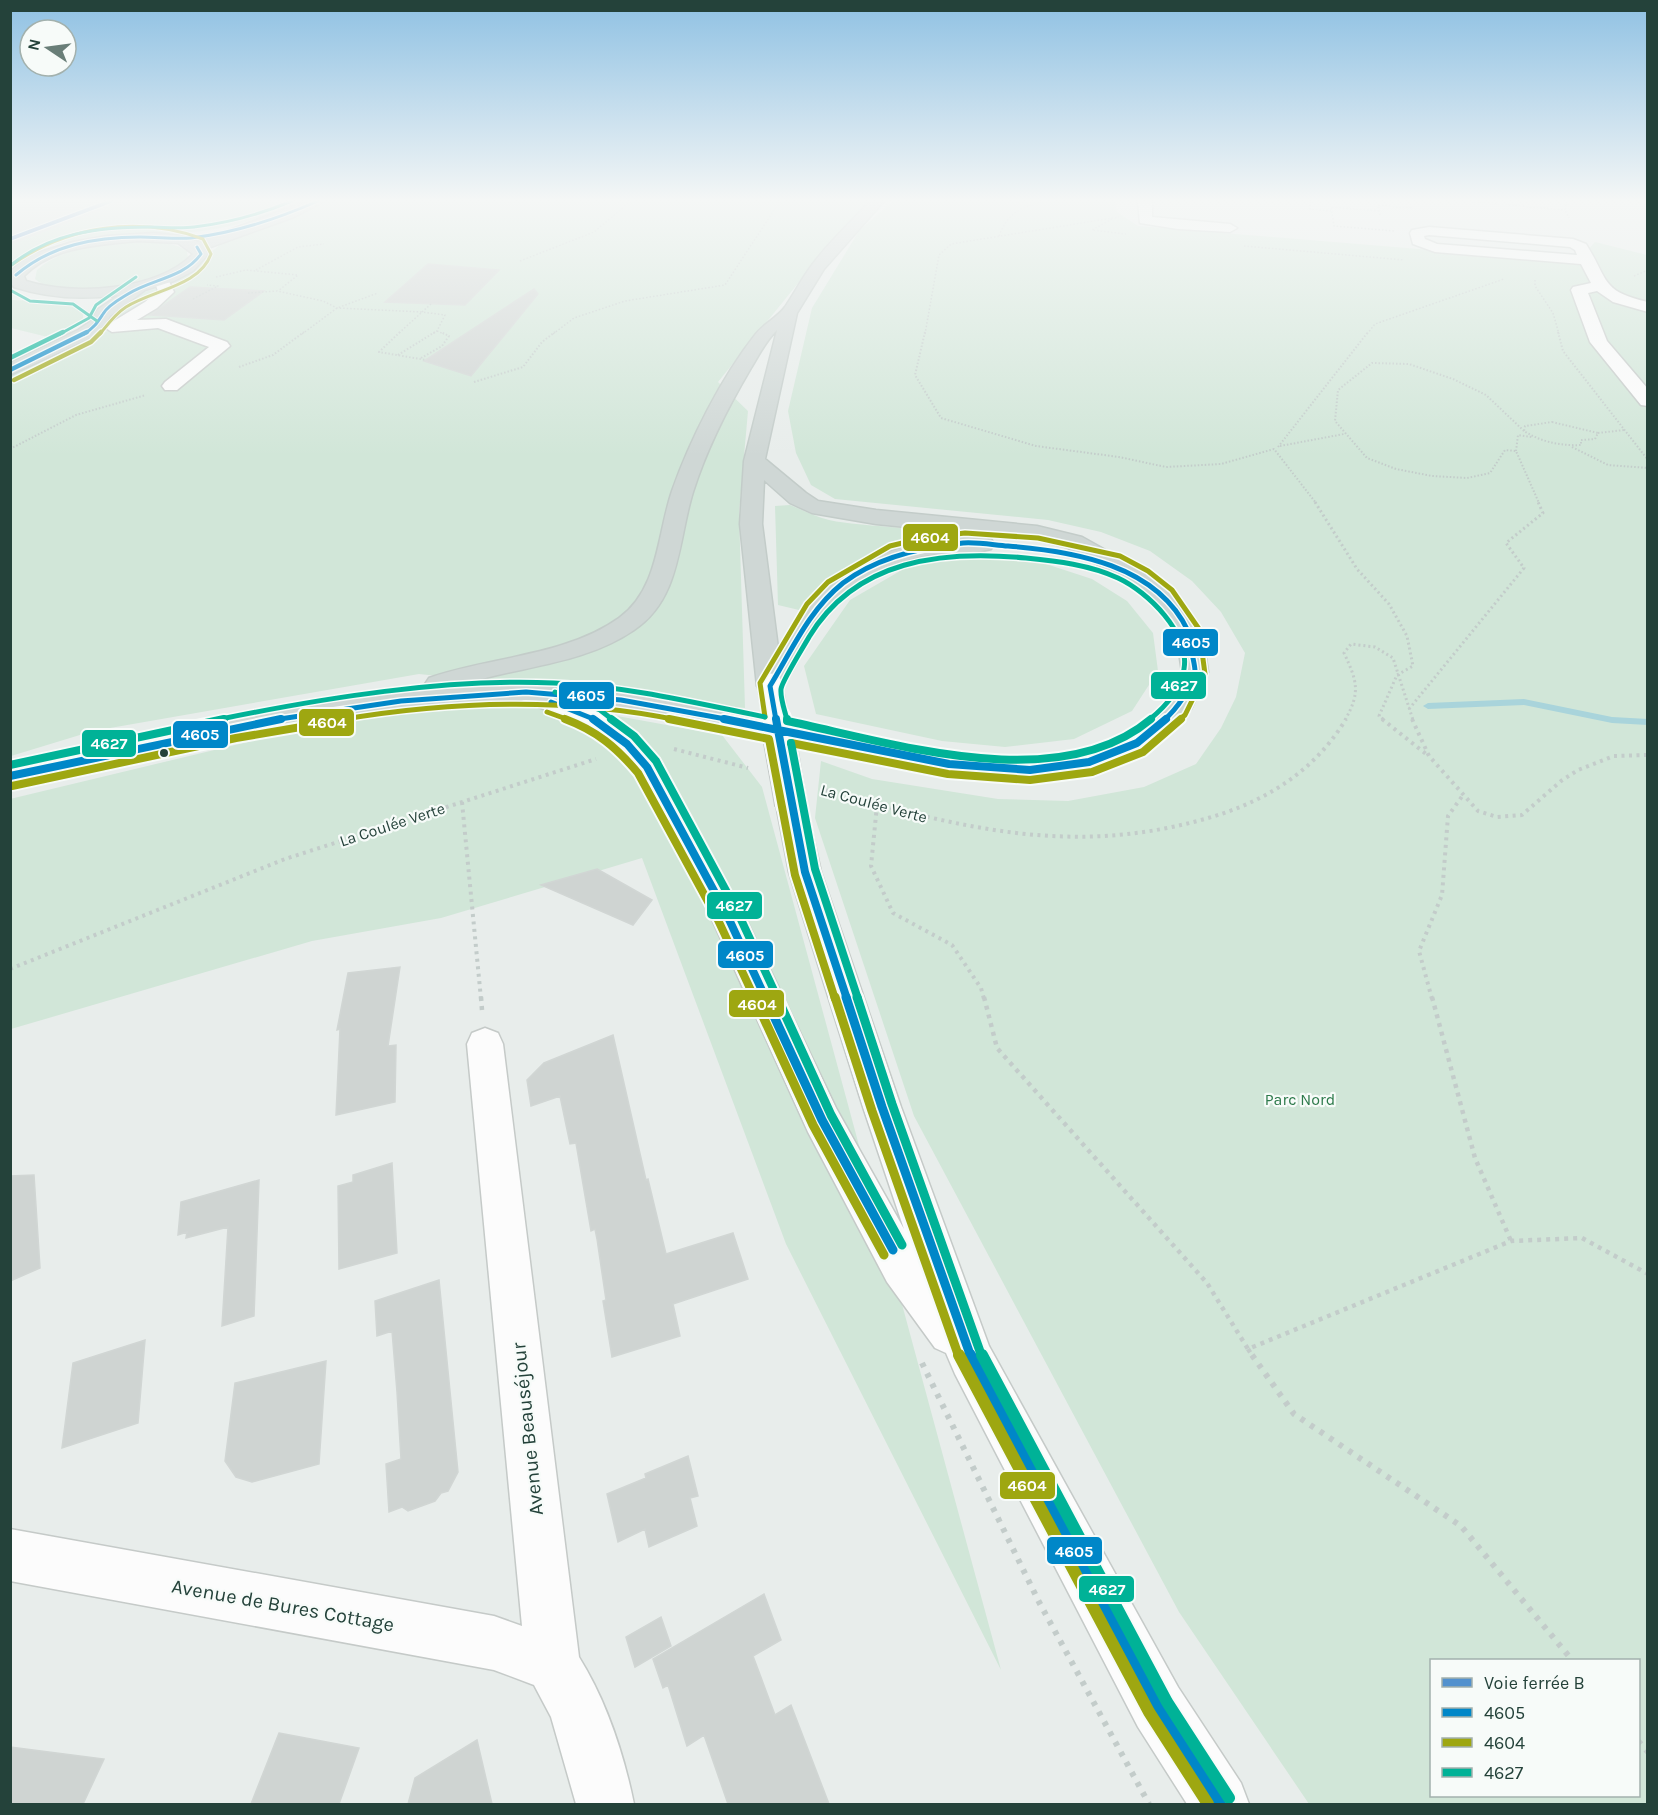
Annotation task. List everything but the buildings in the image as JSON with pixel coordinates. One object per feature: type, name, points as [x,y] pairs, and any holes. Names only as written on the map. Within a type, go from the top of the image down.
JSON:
[{"type":"main road","points":[[22,286],[33,291]]},
{"type":"main road","points":[[10,292],[77,294],[139,286]]},
{"type":"main road","points":[[10,370],[108,320],[143,286]]},
{"type":"main road","points":[[770,686],[751,524],[754,461],[789,313],[806,286]]},
{"type":"main road","points":[[77,294],[108,320]]},
{"type":"main road","points":[[398,700],[457,676],[533,662],[572,652],[607,638],[646,608],[665,570],[681,496],[698,450],[723,399],[765,331],[789,313]]},
{"type":"main road","points":[[10,777],[234,728],[398,700],[526,692],[591,697],[658,706],[949,764],[1030,770],[1089,762],[1137,743],[1177,709],[1195,672],[1189,632],[1165,598],[1142,580],[1074,542],[1037,533],[876,517],[812,506],[798,498],[754,461]]},
{"type":"main road","points":[[770,686],[816,611],[835,590],[864,571],[894,556],[926,548],[964,543],[992,544],[1037,548],[1117,566]]},
{"type":"street","points":[[108,320],[151,305],[166,292],[164,286]]},
{"type":"street","points":[[1647,307],[1605,293],[1599,286],[1579,290],[1599,342],[1647,401]]},
{"type":"street","points":[[108,320],[160,323],[221,346],[171,387]]},
{"type":"street","points":[[770,686],[803,796],[809,884],[882,1107],[971,1358],[1158,1707],[1220,1804]]},
{"type":"street","points":[[526,692],[594,719],[627,744],[647,767],[727,915],[822,1120],[902,1267],[971,1358]]},
{"type":"street","name":"Avenue Beauséjour","points":[[486,1044],[553,1665],[570,1692],[583,1725],[605,1804]]},
{"type":"street","name":"Avenue de Bures Cottage","points":[[10,1555],[494,1643],[553,1665]]},
{"type":"path","points":[[190,300],[218,286],[216,286]]},
{"type":"path","points":[[277,291],[284,286]]},
{"type":"path","points":[[474,381],[523,367],[542,342],[574,318],[625,301],[721,286]]},
{"type":"path","points":[[933,286],[915,375],[941,418],[1036,446],[1119,457],[1166,467],[1221,464],[1278,447],[1344,434]]},
{"type":"path","points":[[1278,447],[1375,324],[1484,286]]},
{"type":"path","points":[[248,293],[277,291],[323,301],[337,308],[446,315],[437,331],[398,355]]},
{"type":"path","points":[[426,360],[379,352],[431,304]]},
{"type":"path","points":[[420,359],[442,346],[449,336],[437,331]]},
{"type":"path","points":[[1516,451],[1505,450],[1490,473],[1467,478],[1432,477],[1396,469],[1366,458],[1344,434],[1335,421],[1338,390],[1371,363],[1409,364],[1453,379],[1486,395],[1532,437]]},
{"type":"path","points":[[1524,431],[1524,426],[1544,422],[1582,427],[1598,433],[1624,430]]},
{"type":"path","points":[[1571,446],[1581,445],[1581,440],[1595,439],[1598,433]]},
{"type":"path","points":[[1408,710],[1524,568],[1506,543],[1543,513],[1516,451],[1518,435],[1571,446],[1608,465],[1647,468]]},
{"type":"path","points":[[1274,449],[1311,494],[1357,569],[1389,604],[1407,636],[1413,666],[1397,675],[1379,716],[1429,756],[1478,811],[1497,817],[1522,814],[1561,781],[1578,770],[1614,756],[1647,755]]},
{"type":"path","name":"La Coulée Verte","points":[[803,796],[877,806],[988,831],[1050,839],[1118,838],[1175,830],[1227,812],[1278,789],[1328,748],[1345,721],[1357,692],[1352,671],[1344,653],[1352,644],[1375,647],[1393,658],[1397,675]]},
{"type":"path","points":[[1397,675],[1408,710],[1429,756]]},
{"type":"path","points":[[627,744],[651,744],[754,769]]},
{"type":"path","name":"La Coulée Verte","points":[[10,969],[285,859],[607,756],[627,744]]},
{"type":"path","points":[[1463,795],[1448,816],[1442,895],[1419,951],[1475,1158],[1511,1241]]},
{"type":"path","points":[[462,802],[486,1044]]},
{"type":"path","points":[[877,806],[871,866],[893,913],[952,945],[981,988],[997,1048],[1207,1283],[1248,1349],[1294,1414],[1461,1526],[1571,1659]]},
{"type":"path","points":[[1248,1349],[1511,1241],[1582,1238],[1647,1274]]},
{"type":"green space","points":[[48,286],[124,286],[89,290],[67,290]]},
{"type":"green space","points":[[171,286],[796,286],[718,382],[748,411],[739,513],[745,708],[419,674],[93,731],[11,756],[10,376],[129,321]]},
{"type":"green space","name":"Parc Nord","points":[[826,286],[1647,286],[1647,1804],[1309,1804],[1179,1612],[914,1116],[815,818],[821,761],[872,779],[998,799],[1068,801],[1144,787],[1196,764],[1221,728],[1236,697],[1245,653],[1221,612],[1192,581],[1150,551],[1101,532],[1048,520],[835,499],[811,485],[796,453],[788,411],[812,308]]},
{"type":"green space","points":[[157,288],[159,291],[155,298],[114,321],[118,308],[138,294]]},
{"type":"green space","points":[[11,300],[49,300],[70,303],[82,311],[84,321],[60,340],[11,328]]},
{"type":"green space","points":[[790,505],[829,520],[935,532],[949,536],[890,548],[862,560],[831,579],[799,610],[778,605],[775,506]]},
{"type":"green space","points":[[998,558],[1043,563],[1092,579],[1127,601],[1153,633],[1158,671],[1132,711],[1074,739],[1005,747],[942,741],[816,714],[804,666],[850,600],[907,567],[953,559]]},
{"type":"green space","points":[[496,694],[722,735],[762,787],[1001,1670],[786,1244],[642,858],[441,918],[312,941],[11,1029],[10,799],[264,738]]},
{"type":"waterway","points":[[1428,706],[1524,702],[1612,720],[1648,722]]},
{"type":"transit line","name":"4627","points":[[10,358],[79,325],[89,318],[96,305],[124,286]]},
{"type":"transit line","name":"4605","points":[[10,370],[91,330],[98,324],[107,309],[143,286]]},
{"type":"transit line","name":"4604","points":[[14,380],[91,342],[118,313],[152,293],[173,286]]},
{"type":"transit line","name":"4627","points":[[10,290],[30,301],[73,304],[97,321]]},
{"type":"transit line","name":"4604","points":[[765,717],[760,683],[807,604],[828,582],[859,562],[890,546],[923,538],[965,533],[1038,538],[1120,556],[1148,571],[1172,590],[1199,629],[1205,674],[1185,715],[1143,752],[1092,772],[1030,780],[948,774],[791,743]]},
{"type":"transit line","name":"4605","points":[[965,543],[1037,548],[1117,566],[1142,580],[1165,598],[1189,632],[1195,672],[1177,709],[1137,743],[1089,762],[1030,770],[949,764],[778,730],[770,686],[809,620],[829,595],[845,582],[882,562],[923,550],[965,543]]},
{"type":"transit line","name":"4627","points":[[965,554],[1040,559],[1077,565],[1113,576],[1135,588],[1149,598],[1166,617],[1177,635],[1182,650],[1184,671],[1179,686],[1170,700],[1146,723],[1116,741],[1087,752],[1053,758],[977,757],[937,752],[787,721],[781,688],[812,633],[838,601],[854,589],[888,571],[926,560],[965,554]]},
{"type":"transit line","name":"4627","points":[[10,765],[177,728],[289,707],[401,691],[501,682],[586,685],[676,699],[765,717]]},
{"type":"transit line","name":"4605","points":[[10,776],[289,717],[401,701],[509,692],[558,693],[621,700],[778,730]]},
{"type":"transit line","name":"4627","points":[[555,692],[600,710],[634,736],[656,761],[737,911],[831,1115],[902,1245]]},
{"type":"transit line","name":"4605","points":[[551,702],[594,719],[627,744],[647,767],[727,915],[822,1120],[893,1250]]},
{"type":"transit line","name":"4604","points":[[12,786],[236,738],[399,710],[526,703],[590,707],[656,716],[769,739],[795,875],[872,1111],[961,1362],[1149,1712],[1208,1804]]},
{"type":"transit line","name":"4604","points":[[547,712],[589,728],[620,752],[638,773],[718,920],[813,1125],[884,1255]]},
{"type":"transit line","name":"4605","points":[[778,730],[805,872],[882,1107],[971,1358],[1158,1707],[1220,1804]]},
{"type":"transit line","name":"4627","points":[[791,743],[815,869],[892,1104],[981,1354],[1167,1702],[1229,1798]]}]
